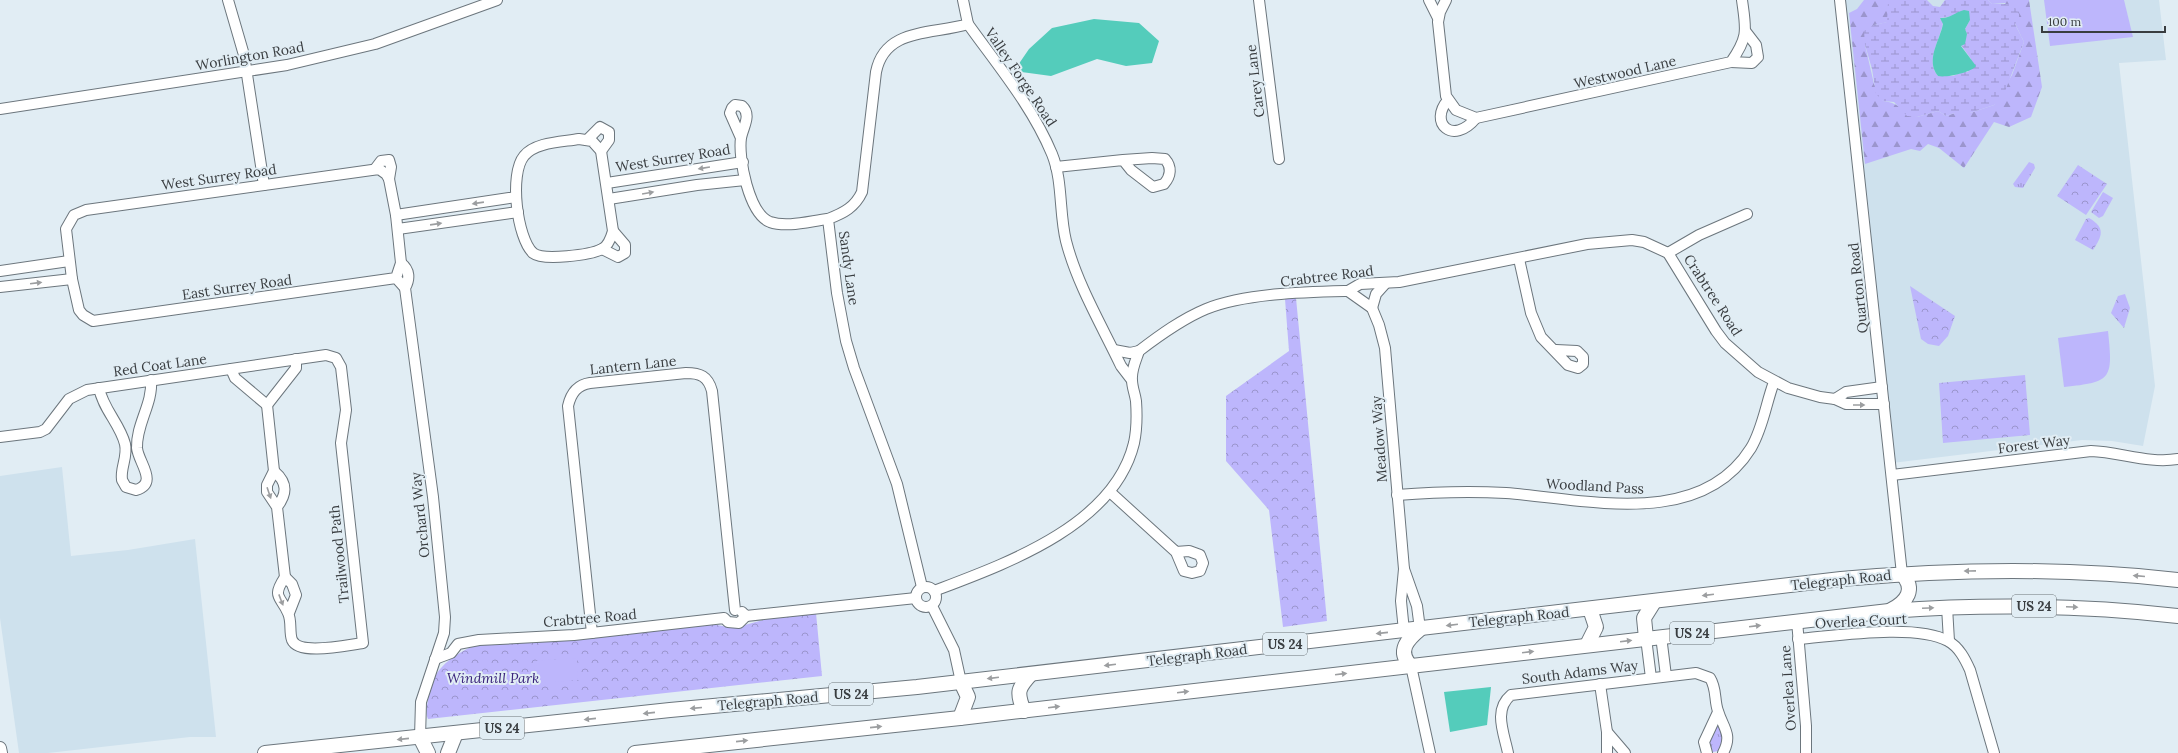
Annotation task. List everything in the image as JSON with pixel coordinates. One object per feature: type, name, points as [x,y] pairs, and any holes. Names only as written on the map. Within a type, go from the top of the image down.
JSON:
[{"type":"highway","name":"Telegraph Road","points":[[265,753],[961,682],[1840,579],[1902,574],[2032,570],[2097,573],[2178,580]]},
{"type":"highway","points":[[1889,610],[1902,604],[1909,595],[1909,584],[1902,574]]},
{"type":"highway","points":[[1646,638],[1644,618],[1654,602]]},
{"type":"highway","name":"US 24","points":[[635,753],[704,750],[960,718],[1889,610],[1947,607],[2050,606],[2178,616]]},
{"type":"highway","points":[[1587,645],[1596,627],[1590,609]]},
{"type":"highway","points":[[1411,666],[1404,655],[1404,646],[1408,639],[1420,629]]},
{"type":"highway","points":[[1024,711],[1019,700],[1018,693],[1022,684],[1031,674]]},
{"type":"highway","points":[[960,718],[968,697],[961,682]]},
{"type":"highway","points":[[448,753],[456,733]]},
{"type":"highway","points":[[420,737],[428,753]]},
{"type":"main road","points":[[0,748],[1,753]]},
{"type":"street","points":[[228,0],[241,42],[264,185]]},
{"type":"street","name":"Worlington Road","points":[[0,108],[247,73],[365,47],[497,0]]},
{"type":"street","points":[[963,0],[968,24]]},
{"type":"street","name":"Carey Lane","points":[[1260,0],[1279,159]]},
{"type":"street","points":[[1429,0],[1438,18],[1445,92],[1448,100],[1461,113],[1476,118]]},
{"type":"street","points":[[1438,18],[1446,0]]},
{"type":"street","points":[[1731,62],[1741,48],[1746,32],[1742,0]]},
{"type":"street","name":"Quarton Road","points":[[1840,0],[1902,574]]},
{"type":"street","name":"Valley Forge Road","points":[[968,24],[1031,112],[1046,140],[1056,167],[1063,228],[1070,255],[1121,366],[1132,379]]},
{"type":"street","name":"Sandy Lane","points":[[922,587],[897,484],[854,368],[846,341],[837,293],[828,218],[846,211],[854,205],[862,192],[876,72],[882,54],[893,44],[906,37],[968,24]]},
{"type":"street","name":"Westwood Lane","points":[[1476,118],[1731,62],[1752,63],[1758,57],[1756,45],[1746,32]]},
{"type":"street","points":[[1448,100],[1444,105],[1442,120],[1443,125],[1448,131],[1454,132],[1462,129],[1476,118]]},
{"type":"street","name":"West Surrey Road","points":[[588,139],[600,127],[606,129],[609,132],[609,140],[601,150]]},
{"type":"street","points":[[741,138],[745,180],[761,217],[770,222],[782,224],[828,218]]},
{"type":"street","name":"West Surrey Road","points":[[517,205],[518,168],[522,159],[529,152],[552,144],[588,139],[596,143],[601,150],[608,191],[743,162]]},
{"type":"street","name":"West Surrey Road","points":[[69,261],[66,233],[67,224],[78,213],[86,210],[264,185],[382,173],[381,161],[389,160]]},
{"type":"street","name":"Orchard Way","points":[[389,160],[391,167],[382,173],[396,215],[402,263],[409,279],[405,288],[433,497],[443,590],[444,633],[421,702],[420,737]]},
{"type":"street","points":[[1056,167],[1123,160]]},
{"type":"street","points":[[517,205],[527,243],[538,256],[550,258],[602,249],[609,243],[613,232],[608,191],[690,186],[745,180]]},
{"type":"street","points":[[396,215],[517,205]]},
{"type":"street","points":[[398,229],[517,205]]},
{"type":"street","points":[[1668,253],[1699,235],[1747,214]]},
{"type":"street","points":[[602,249],[618,257],[625,253],[625,244],[613,232]]},
{"type":"street","name":"Crabtree Road","points":[[1139,351],[1181,322],[1206,309],[1225,303],[1251,298],[1348,291],[1360,284],[1385,284],[1428,277],[1587,244],[1621,239],[1644,242],[1668,253],[1702,309],[1725,343],[1758,372],[1774,382],[1804,394],[1835,399],[1855,406],[1884,404]]},
{"type":"street","points":[[1518,258],[1535,326],[1541,337],[1556,350]]},
{"type":"street","points":[[0,271],[69,261],[72,279],[0,287]]},
{"type":"street","name":"Orchard Way","points":[[396,278],[402,263]]},
{"type":"street","points":[[396,278],[405,288]]},
{"type":"street","name":"East Surrey Road","points":[[72,279],[76,301],[83,315],[88,319],[100,321],[396,278]]},
{"type":"street","points":[[1348,291],[1372,308],[1376,294],[1385,284]]},
{"type":"street","name":"Meadow Way","points":[[1372,308],[1382,334],[1387,361],[1404,569],[1401,601],[1404,631]]},
{"type":"street","points":[[934,591],[993,569],[1025,553],[1063,530],[1110,492],[1126,466],[1136,434],[1136,410],[1132,379],[1139,351],[1130,353],[1114,350]]},
{"type":"street","name":"Red Coat Lane","points":[[0,437],[40,432],[46,429],[65,403],[73,395],[86,390],[326,355],[339,361]]},
{"type":"street","points":[[231,369],[235,378],[268,405],[296,368],[296,360]]},
{"type":"street","name":"Trailwood Path","points":[[285,577],[292,584],[296,595],[289,613],[292,639],[297,647],[302,649],[362,644],[341,444],[346,410],[339,361]]},
{"type":"street","name":"Lantern Lane","points":[[592,633],[568,406],[570,389],[590,383],[686,373],[707,374],[712,391],[734,610]]},
{"type":"street","points":[[99,388],[102,400],[125,444],[126,457],[122,480],[126,487],[136,490],[143,486],[148,479],[147,473],[138,453],[137,443],[151,396],[152,380]]},
{"type":"street","name":"Woodland Pass","points":[[1397,496],[1482,492],[1595,503],[1642,504],[1664,502],[1692,495],[1726,476],[1751,448],[1759,432],[1774,382]]},
{"type":"street","points":[[1835,399],[1846,392],[1882,387]]},
{"type":"street","name":"Trailwood Path","points":[[268,405],[274,471],[267,485],[267,492],[278,507],[285,577],[280,586],[278,595],[280,602],[289,613]]},
{"type":"street","name":"Forest Way","points":[[1892,475],[2091,451],[2157,460],[2178,459]]},
{"type":"street","name":"Trailwood Path","points":[[274,471],[281,476],[286,488],[285,495],[278,507]]},
{"type":"street","points":[[1110,492],[1176,552]]},
{"type":"street","name":"Meadow Way","points":[[1404,569],[1417,606],[1420,629]]},
{"type":"street","points":[[922,587],[929,587],[934,591],[936,599],[932,606],[922,606],[916,598],[917,592],[922,587]]},
{"type":"street","name":"Crabtree Road","points":[[458,644],[492,639],[592,633],[724,618],[728,622],[739,623],[746,616],[916,598]]},
{"type":"street","points":[[932,606],[954,650],[961,682]]},
{"type":"street","points":[[1947,607],[1949,641],[1964,657],[1970,670],[1994,753]]},
{"type":"street","points":[[724,618],[727,613],[734,610],[739,611],[746,616]]},
{"type":"street","name":"Overlea Lane","points":[[1797,621],[1806,726],[1806,753]]},
{"type":"street","name":"Overlea Court","points":[[1798,639],[1908,632],[1949,641]]},
{"type":"street","points":[[435,659],[451,653],[458,644],[452,641],[444,633]]},
{"type":"street","points":[[1661,636],[1666,676]]},
{"type":"street","points":[[1646,638],[1651,678]]},
{"type":"street","points":[[1411,666],[1430,753]]},
{"type":"street","name":"South Adams Way","points":[[1508,753],[1500,714],[1502,706],[1511,696],[1696,673],[1710,678],[1715,687],[1718,712]]},
{"type":"street","points":[[1600,684],[1607,732],[1607,753]]},
{"type":"street","points":[[1706,753],[1704,742],[1718,712]]},
{"type":"street","points":[[1718,712],[1727,733],[1725,748],[1722,753]]},
{"type":"street","points":[[1607,732],[1625,753]]},
{"type":"shaded area","points":[[1845,0],[2159,0],[2166,60],[2119,63],[2155,386],[2143,446],[2112,441],[2082,440],[1892,463]]},
{"type":"shaded area","points":[[1964,10],[1969,11],[1970,20],[1965,29],[1967,34],[1965,44],[1961,46],[1976,66],[1959,74],[1938,76],[1934,70],[1933,57],[1943,24],[1940,18],[1947,17]]},
{"type":"shaded area","points":[[1094,19],[1139,23],[1159,41],[1152,63],[1126,66],[1097,59],[1051,76],[1014,71],[1029,49],[1052,28]]},
{"type":"shaded area","points":[[62,467],[71,556],[128,550],[195,539],[216,737],[190,737],[48,753],[19,753],[0,618],[0,476]]},
{"type":"shaded area","points":[[1491,687],[1487,725],[1450,732],[1444,692]]},
{"type":"green space","points":[[1864,0],[1888,0],[1888,22],[1874,25],[1865,45],[1874,84],[1883,101],[1896,105],[1917,117],[1938,111],[1946,116],[1955,113],[1970,113],[1994,105],[2012,75],[2024,42],[2005,3],[1992,4],[1988,0],[2029,0],[2042,87],[2031,117],[2009,127],[1994,122],[1964,168],[1939,148],[1928,144],[1920,151],[1911,149],[1865,164],[1849,13],[1857,9]]},
{"type":"green space","points":[[1888,0],[1927,0],[1933,6],[1940,7],[1945,0],[1988,0],[1992,4],[2013,4],[2019,14],[2019,20],[2015,24],[2024,42],[2004,94],[1994,105],[1970,113],[1955,113],[1946,116],[1938,111],[1917,117],[1907,116],[1894,102],[1883,101],[1876,94],[1872,69],[1865,45],[1864,31],[1874,25],[1887,22]],"holes":[[[1968,14],[1970,20],[1965,29],[1967,34],[1961,45],[1971,59],[1968,72],[1964,71],[1953,76],[1938,76],[1934,70],[1933,57],[1943,23],[1940,18]]]},
{"type":"green space","points":[[2044,0],[2124,0],[2133,37],[2050,46]]},
{"type":"green space","points":[[2029,162],[2034,164],[2035,168],[2023,188],[2015,187],[2013,184]]},
{"type":"green space","points":[[2078,165],[2107,184],[2086,215],[2057,196]]},
{"type":"green space","points":[[2103,192],[2113,198],[2103,216],[2099,218],[2091,212]]},
{"type":"green space","points":[[2089,218],[2098,225],[2101,232],[2099,240],[2093,250],[2075,240],[2086,219]]},
{"type":"green space","points":[[1910,286],[1955,316],[1948,336],[1939,346],[1928,344],[1921,339]]},
{"type":"green space","points":[[2125,294],[2130,308],[2124,328],[2111,313],[2118,296]]},
{"type":"green space","points":[[1296,298],[1327,621],[1283,627],[1269,510],[1226,461],[1226,396],[1289,351],[1285,299]]},
{"type":"green space","points":[[2108,331],[2110,359],[2109,368],[2106,375],[2100,380],[2092,383],[2064,387],[2058,338]]},
{"type":"green space","points":[[2025,375],[2030,435],[1943,443],[1939,383]]},
{"type":"green space","name":"Windmill Park","points":[[816,613],[822,676],[428,719],[427,717],[426,710],[430,690],[437,673],[456,655],[473,646],[697,625],[717,625],[734,628],[767,619]]},
{"type":"green space","points":[[577,658],[578,680],[535,683],[534,661]]},
{"type":"green space","points":[[1719,724],[1724,740],[1718,751],[1713,752],[1708,742],[1714,725]]}]
